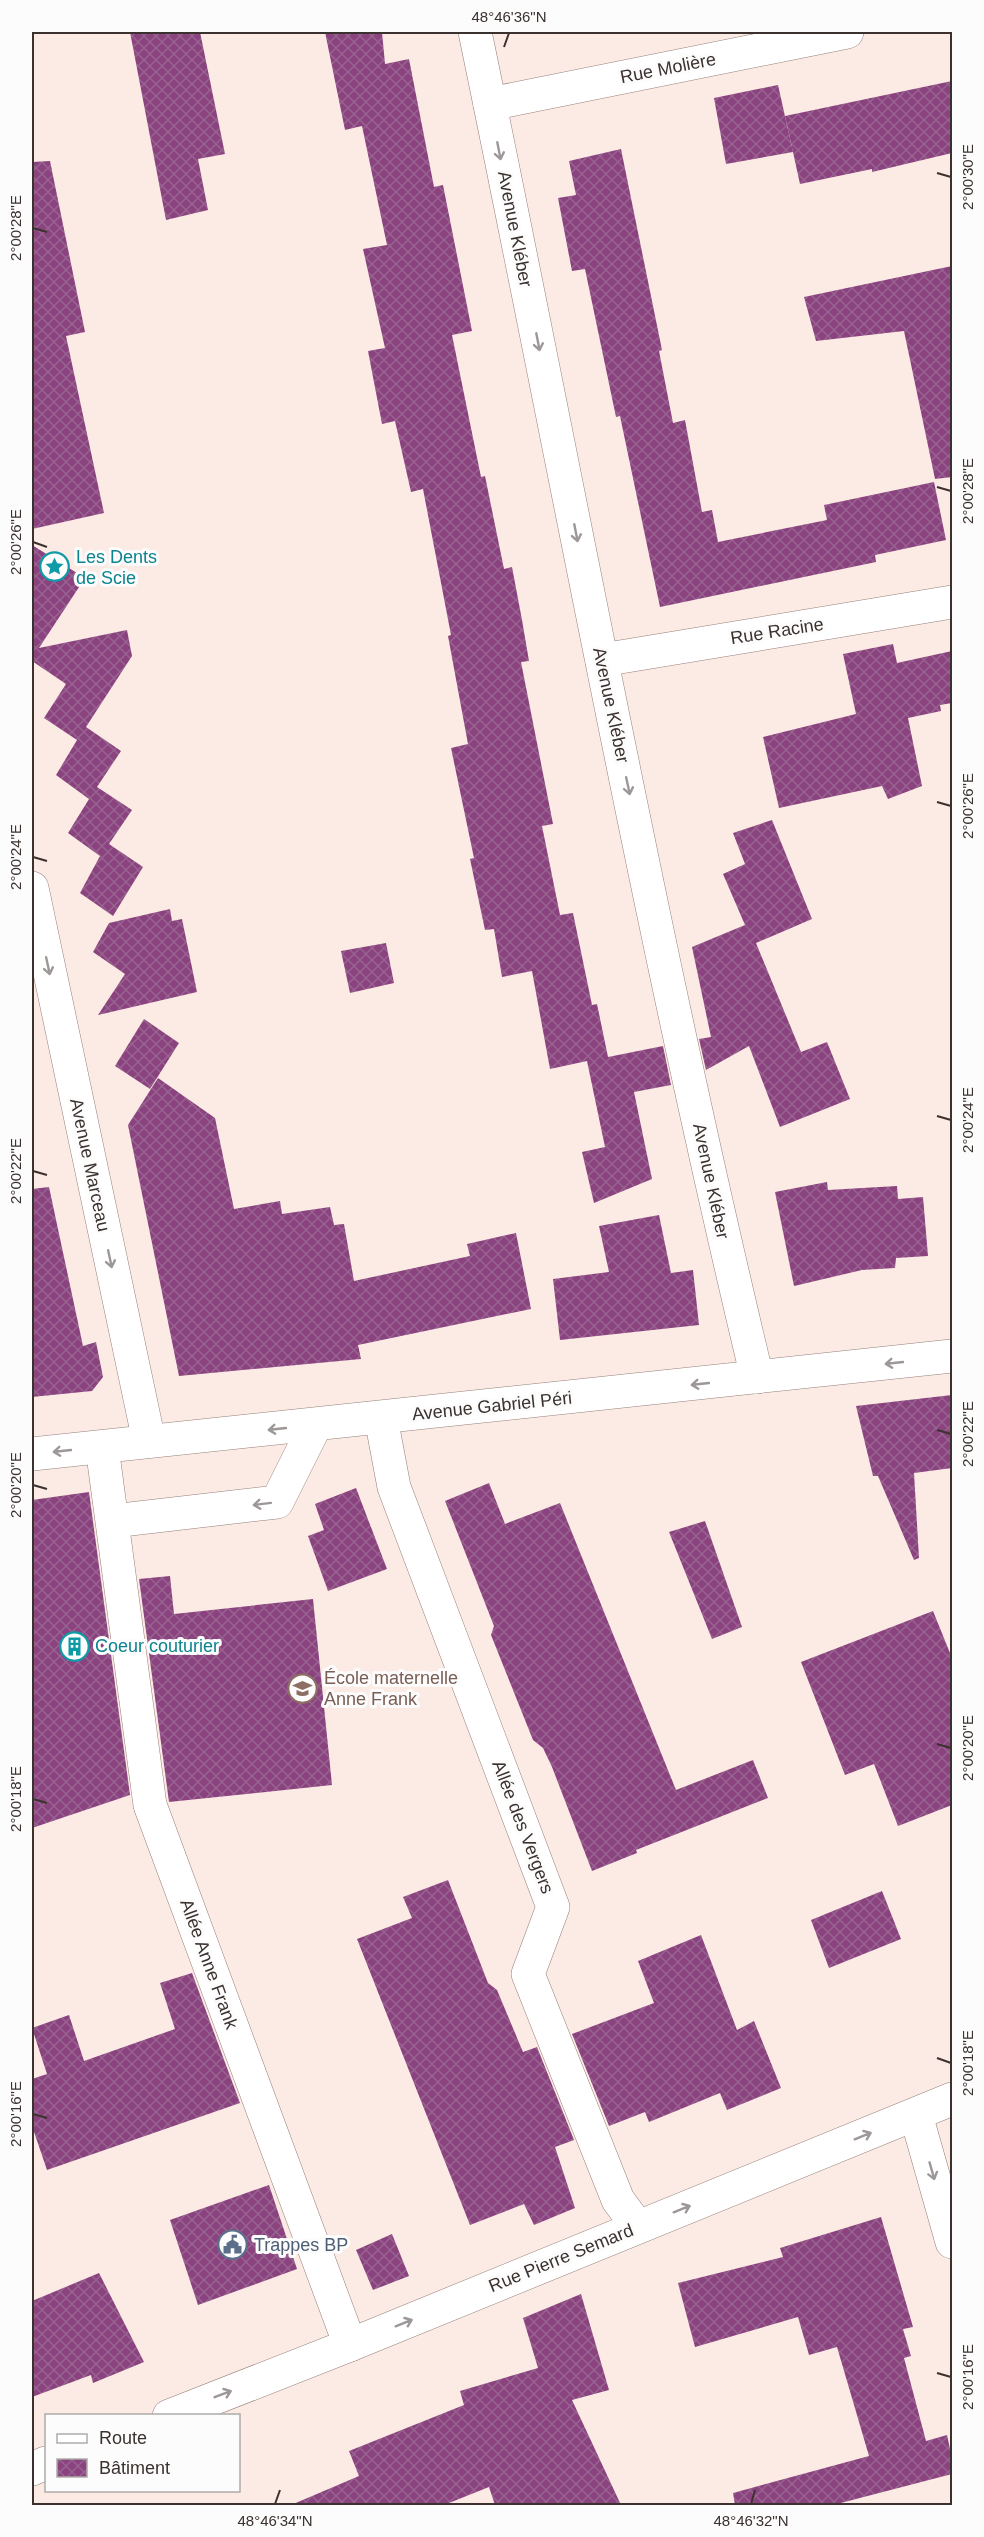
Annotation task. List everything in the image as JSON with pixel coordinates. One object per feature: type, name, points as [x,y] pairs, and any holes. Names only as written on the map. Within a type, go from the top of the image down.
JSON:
[{"type":"street","name":"Avenue Kléber","points":[[475,32],[722,1236],[757,1377]]},
{"type":"street","name":"Rue Molière","points":[[490,104],[847,32]]},
{"type":"street","name":"Rue Racine","points":[[602,660],[952,602]]},
{"type":"street","name":"Avenue Marceau","points":[[32,888],[149,1441]]},
{"type":"street","name":"Avenue Gabriel Péri","points":[[32,1454],[381,1419],[952,1356]]},
{"type":"street","name":"Allée des Vergers","points":[[381,1419],[394,1487],[553,1906],[528,1974],[618,2199],[638,2227]]},
{"type":"street","points":[[113,1521],[277,1502],[315,1425]]},
{"type":"street","name":"Allée Anne Frank","points":[[102,1447],[150,1805],[350,2345]]},
{"type":"street","name":"Rue Pierre Semard","points":[[172,2414],[350,2345],[952,2099]]},
{"type":"street","points":[[916,2115],[952,2242]]},
{"type":"building","points":[[130,32],[200,32],[225,154],[198,159],[208,210],[166,220]]},
{"type":"building","points":[[325,32],[382,32],[385,64],[409,59],[434,187],[443,185],[472,331],[452,335],[481,477],[485,476],[504,569],[512,567],[522,620],[529,661],[521,662],[553,824],[542,826],[560,915],[573,913],[592,1005],[597,1004],[608,1057],[663,1046],[671,1085],[634,1092],[652,1179],[594,1203],[582,1152],[605,1147],[587,1061],[550,1069],[532,971],[502,977],[494,929],[485,930],[470,859],[474,858],[451,748],[468,744],[448,636],[451,635],[423,489],[411,492],[395,421],[382,424],[368,351],[385,348],[363,249],[387,245],[362,126],[345,130]]},
{"type":"building","points":[[952,81],[952,153],[872,172],[872,169],[800,184],[785,116]]},
{"type":"building","points":[[778,85],[793,152],[726,164],[714,98]]},
{"type":"building","points":[[621,149],[662,350],[659,351],[673,423],[685,420],[702,512],[712,510],[718,542],[827,520],[824,505],[934,482],[946,540],[875,555],[876,562],[660,607],[620,416],[616,417],[585,269],[572,271],[558,198],[576,195],[569,161]]},
{"type":"building","points":[[50,161],[85,332],[66,336],[104,513],[32,529],[32,162]]},
{"type":"building","points":[[952,266],[952,477],[935,479],[904,331],[816,341],[804,297]]},
{"type":"building","points":[[32,545],[85,578],[39,648],[127,630],[132,656],[86,727],[121,751],[97,787],[132,810],[109,844],[143,867],[113,916],[80,893],[100,856],[68,833],[89,799],[56,775],[77,740],[44,718],[66,684],[32,661]]},
{"type":"building","points":[[893,644],[897,663],[952,651],[952,703],[940,705],[941,711],[908,718],[922,786],[888,799],[882,786],[779,808],[763,737],[856,714],[843,654]]},
{"type":"building","points":[[772,820],[812,919],[756,943],[801,1052],[827,1042],[850,1099],[780,1127],[749,1046],[706,1070],[699,1039],[711,1037],[692,947],[745,925],[723,874],[745,864],[733,833]]},
{"type":"building","points":[[170,909],[172,921],[182,919],[197,992],[98,1015],[125,974],[93,952],[109,923]]},
{"type":"building","points":[[386,943],[394,983],[350,993],[341,951]]},
{"type":"building","points":[[144,1019],[179,1043],[150,1089],[115,1066]]},
{"type":"building","points":[[158,1078],[215,1118],[234,1209],[280,1201],[282,1214],[330,1207],[334,1225],[344,1224],[354,1281],[470,1256],[467,1244],[516,1233],[531,1309],[358,1345],[361,1359],[179,1376],[128,1125]]},
{"type":"building","points":[[827,1182],[828,1190],[897,1186],[898,1199],[923,1197],[928,1256],[896,1258],[895,1268],[862,1270],[794,1286],[775,1192]]},
{"type":"building","points":[[49,1187],[83,1346],[96,1342],[103,1377],[92,1391],[32,1397],[32,1189]]},
{"type":"building","points":[[659,1215],[671,1273],[693,1270],[699,1325],[560,1340],[553,1279],[609,1272],[599,1226]]},
{"type":"building","points":[[952,1395],[952,1468],[914,1473],[919,1558],[914,1560],[878,1476],[873,1476],[856,1406]]},
{"type":"building","points":[[489,1483],[505,1524],[560,1503],[676,1790],[753,1760],[768,1798],[636,1850],[637,1853],[592,1871],[552,1767],[543,1748],[533,1740],[491,1635],[494,1626],[445,1501]]},
{"type":"building","points":[[356,1488],[387,1569],[328,1591],[308,1536],[324,1530],[315,1504]]},
{"type":"building","name":"Coeur couturier","points":[[89,1492],[130,1795],[32,1828],[32,1500]]},
{"type":"building","points":[[705,1521],[742,1627],[712,1639],[669,1532]]},
{"type":"building","points":[[170,1576],[174,1614],[313,1599],[332,1785],[169,1802],[139,1579]]},
{"type":"building","points":[[933,1611],[952,1658],[952,1805],[898,1826],[874,1764],[845,1775],[801,1662]]},
{"type":"building","points":[[448,1880],[488,1983],[497,1990],[523,2052],[537,2047],[574,2140],[555,2147],[575,2208],[534,2225],[524,2204],[470,2225],[357,1939],[412,1918],[403,1897]]},
{"type":"building","points":[[882,1891],[901,1939],[829,1968],[811,1920]]},
{"type":"building","points":[[701,1935],[737,2030],[754,2021],[781,2088],[727,2110],[720,2093],[649,2122],[645,2112],[609,2126],[572,2034],[654,2003],[638,1961]]},
{"type":"building","points":[[192,1973],[240,2103],[47,2170],[32,2126],[32,2079],[47,2074],[32,2028],[69,2015],[84,2061],[175,2029],[160,1983]]},
{"type":"building","name":"Trappes BP","points":[[269,2185],[297,2269],[198,2305],[170,2220]]},
{"type":"building","points":[[881,2217],[913,2327],[903,2329],[911,2356],[904,2358],[926,2441],[947,2435],[952,2458],[952,2474],[833,2505],[735,2505],[733,2493],[869,2456],[837,2347],[809,2355],[798,2317],[695,2347],[678,2283],[783,2257],[780,2248]]},
{"type":"building","points":[[392,2234],[409,2276],[373,2290],[356,2250]]},
{"type":"building","points":[[99,2273],[144,2362],[93,2383],[91,2375],[32,2397],[32,2301]]},
{"type":"building","points":[[581,2294],[609,2390],[572,2400],[621,2505],[495,2505],[489,2487],[444,2505],[291,2505],[359,2476],[349,2451],[464,2405],[460,2391],[538,2368],[523,2318]]},
{"type":"place","name":"Les Dents de Scie","points":[[55,567]]},
{"type":"place","name":"Coeur couturier","points":[[74,1646]]},
{"type":"place","name":"École maternelle Anne Frank","points":[[303,1688]]},
{"type":"place","name":"Trappes BP","points":[[233,2245]]}]
